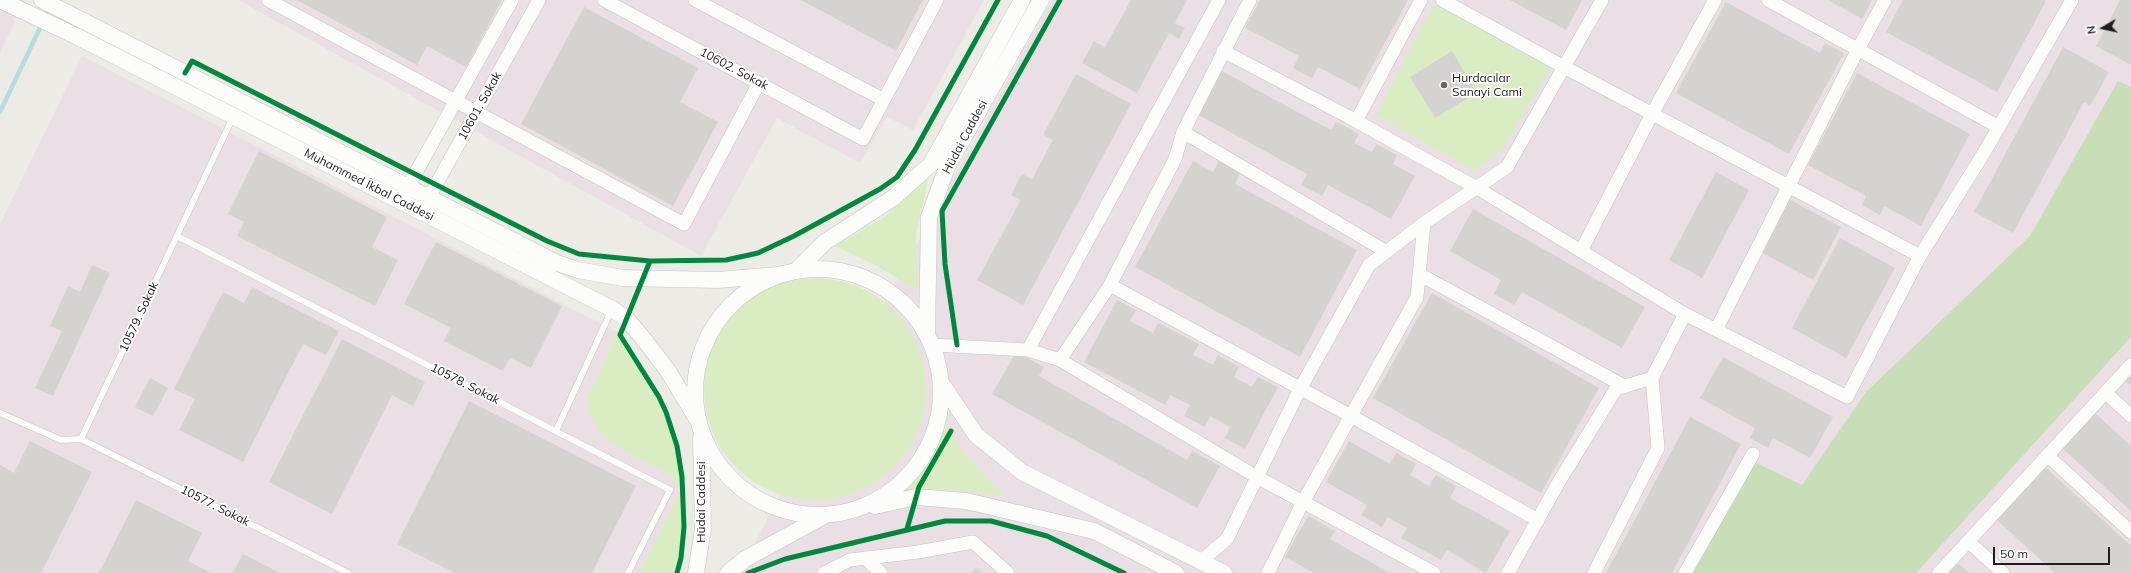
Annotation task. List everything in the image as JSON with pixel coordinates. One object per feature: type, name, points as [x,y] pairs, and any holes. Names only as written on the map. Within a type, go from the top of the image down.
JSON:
[{"type":"street","name":"Muhammed İkbal Caddesi","points":[[42,0],[557,263],[585,271],[623,278],[710,280],[778,275]]},
{"type":"street","points":[[268,0],[684,224],[759,83]]},
{"type":"street","name":"10601. Sokak","points":[[400,201],[512,0]]},
{"type":"street","name":"10601. Sokak","points":[[421,211],[539,0]]},
{"type":"street","name":"10602. Sokak","points":[[604,0],[863,139],[884,100]]},
{"type":"street","points":[[695,0],[884,100],[937,0]]},
{"type":"street","name":"Hüdai Caddesi","points":[[797,270],[825,242],[893,198],[931,164],[1022,0]]},
{"type":"street","name":"Hüdai Caddesi","points":[[930,340],[929,217],[947,167],[1041,0]]},
{"type":"street","points":[[1028,350],[1219,0]]},
{"type":"street","points":[[1060,360],[1110,285],[1175,159],[1183,132],[1250,0]]},
{"type":"street","points":[[1356,121],[1421,0]]},
{"type":"street","points":[[1442,0],[1564,67],[1920,256]]},
{"type":"street","points":[[1201,561],[1227,539],[1300,389],[1369,265],[1424,223],[1507,167],[1602,0]]},
{"type":"street","points":[[1581,251],[1652,114],[1715,0]]},
{"type":"street","points":[[1768,0],[1999,127]]},
{"type":"street","points":[[1716,330],[1858,49],[1885,0]]},
{"type":"street","points":[[1223,51],[1356,121],[1477,188],[1685,314],[1847,398],[1920,256],[1999,127],[2073,0]]},
{"type":"street","name":"Muhammed İkbal Caddesi","points":[[7,3],[78,37],[612,309],[627,320],[668,371],[699,424]]},
{"type":"street","points":[[1183,132],[1387,252]]},
{"type":"street","points":[[1268,573],[1303,502],[1417,297],[1424,223]]},
{"type":"street","points":[[852,511],[871,504],[889,493],[906,479],[919,463],[930,445],[937,425],[941,405],[941,384],[938,363],[930,340],[913,313],[900,299],[869,279],[834,269],[797,270],[778,275],[759,283],[738,298],[715,323],[706,340],[699,360],[695,379],[695,399],[699,424],[715,460],[729,476],[749,494],[764,503],[794,513],[827,515],[852,511],[916,497],[966,501],[1094,531],[1171,572]]},
{"type":"street","points":[[1419,274],[1624,386]]},
{"type":"street","points":[[1110,285],[1538,520]]},
{"type":"street","points":[[1594,573],[1658,448],[1652,378],[1685,314]]},
{"type":"street","points":[[930,340],[1028,350],[1060,360],[1257,477],[1434,573]]},
{"type":"street","points":[[1939,573],[2131,365]]},
{"type":"street","points":[[1508,573],[1616,389],[1652,378]]},
{"type":"street","points":[[941,384],[976,435],[1022,472],[1224,573]]},
{"type":"street","points":[[2106,393],[2131,416]]},
{"type":"street","name":"Hüdai Caddesi","points":[[696,573],[703,529],[699,424]]},
{"type":"street","points":[[1685,573],[1753,454]]},
{"type":"street","points":[[2048,456],[2131,532]]},
{"type":"street","points":[[728,573],[745,559],[827,515]]},
{"type":"street","points":[[824,573],[850,560],[973,542],[1008,573]]},
{"type":"street","points":[[1969,542],[2003,573]]},
{"type":"street","points":[[865,558],[881,573]]},
{"type":"lane","name":"10579. Sokak","points":[[81,439],[233,116]]},
{"type":"lane","name":"10578. Sokak","points":[[177,236],[670,490],[628,573]]},
{"type":"lane","points":[[556,431],[612,309]]},
{"type":"lane","points":[[0,413],[61,440],[81,439]]},
{"type":"lane","name":"10577. Sokak","points":[[81,439],[348,573]]},
{"type":"shaded area","points":[[0,0],[25,0],[0,53]]},
{"type":"shaded area","points":[[238,0],[984,0],[913,130],[887,117],[860,163],[777,118],[701,256]]},
{"type":"shaded area","points":[[1052,0],[2131,0],[2131,573],[739,573],[833,395]]},
{"type":"shaded area","points":[[82,56],[617,332],[588,397],[674,479],[678,485],[679,494],[639,573],[0,573],[0,224]]},
{"type":"green space","points":[[1434,4],[1550,68],[1503,149],[1475,171],[1376,115]]},
{"type":"green space","points":[[2118,81],[2131,87],[2131,337],[1916,573],[1690,573],[1750,460],[1802,485],[1866,392],[2030,236]]},
{"type":"green space","points":[[929,176],[916,235],[918,291],[877,266],[835,246],[886,216]]},
{"type":"green space","points":[[815,278],[837,280],[867,291],[885,303],[901,319],[913,337],[921,357],[924,367],[926,389],[924,411],[913,441],[901,459],[885,475],[867,487],[847,495],[837,498],[815,500],[793,498],[763,487],[745,475],[729,459],[717,441],[709,421],[706,411],[704,389],[706,367],[717,337],[729,319],[745,303],[763,291],[783,283],[793,280]]},
{"type":"green space","points":[[617,332],[637,359],[659,397],[666,412],[677,446],[682,477],[684,527],[681,558],[677,573],[639,573],[679,494],[678,485],[674,479],[666,473],[614,445],[598,430],[588,412],[588,397]]},
{"type":"green space","points":[[942,423],[970,460],[1005,496],[950,489],[897,493],[924,463]]},
{"type":"building","points":[[297,0],[502,0],[466,67],[427,46],[417,65]]},
{"type":"building","points":[[801,0],[923,0],[896,51]]},
{"type":"building","points":[[1131,0],[1187,0],[1175,23],[1185,28],[1179,39],[1169,33],[1137,93],[1082,63],[1094,41],[1105,47]]},
{"type":"building","points":[[1260,0],[1408,0],[1360,89],[1318,67],[1312,78],[1293,68],[1299,56],[1245,28]]},
{"type":"building","points":[[1510,0],[1582,0],[1566,30]]},
{"type":"building","points":[[1828,0],[1872,0],[1862,19]]},
{"type":"building","points":[[1903,0],[2046,1],[1997,92],[1886,32]]},
{"type":"building","points":[[2120,0],[2131,0],[2131,65],[2096,46]]},
{"type":"building","points":[[1726,2],[1820,53],[1825,43],[1844,53],[1789,154],[1676,93]]},
{"type":"building","points":[[584,7],[698,68],[680,102],[718,122],[673,206],[521,124]]},
{"type":"building","points":[[2063,47],[2109,72],[2090,106],[2084,102],[2013,233],[1974,212]]},
{"type":"building","name":"Hurdacılar Sanayi Cami","points":[[1452,51],[1477,93],[1435,118],[1410,77]]},
{"type":"building","points":[[1218,69],[1331,130],[1336,122],[1359,134],[1354,143],[1372,152],[1376,144],[1397,155],[1393,164],[1415,176],[1391,219],[1328,185],[1322,196],[1301,185],[1307,174],[1195,113]]},
{"type":"building","points":[[1857,73],[1970,134],[1921,226],[1884,206],[1880,215],[1862,205],[1866,196],[1808,165]]},
{"type":"building","points":[[1076,74],[1131,104],[1023,305],[977,280],[1021,200],[1011,195],[1022,174],[1032,179],[1053,140],[1043,135]]},
{"type":"building","points":[[259,151],[387,217],[372,247],[398,260],[375,306],[237,236],[244,222],[228,214]]},
{"type":"building","points":[[1193,161],[1213,172],[1219,161],[1240,173],[1235,184],[1357,250],[1300,357],[1135,267]]},
{"type":"building","points":[[1716,172],[1749,190],[1702,278],[1669,260]]},
{"type":"building","points":[[1787,198],[1841,227],[1813,280],[1759,251]]},
{"type":"building","points":[[1473,209],[1645,307],[1622,348],[1522,292],[1514,305],[1494,294],[1501,280],[1450,251]]},
{"type":"building","points":[[1840,238],[1895,268],[1846,358],[1792,328]]},
{"type":"building","points":[[436,242],[562,306],[531,368],[510,358],[503,371],[444,341],[451,328],[404,304]]},
{"type":"building","points":[[92,265],[110,273],[53,396],[35,388],[62,331],[50,326],[68,286],[80,292]]},
{"type":"building","points":[[252,287],[339,331],[326,355],[303,344],[243,462],[179,430],[195,399],[174,389],[223,292],[244,303]]},
{"type":"building","points":[[1432,293],[1599,388],[1541,493],[1373,398]]},
{"type":"building","points":[[1117,300],[1136,310],[1130,321],[1153,333],[1158,323],[1199,344],[1193,355],[1213,365],[1218,355],[1239,367],[1234,377],[1252,387],[1258,377],[1278,387],[1245,449],[1225,438],[1230,427],[1210,416],[1205,427],[1184,416],[1190,405],[1170,395],[1165,405],[1084,362]]},
{"type":"building","points":[[342,339],[425,382],[413,406],[392,395],[332,514],[269,482]]},
{"type":"building","points":[[1016,352],[1044,367],[1039,376],[1187,460],[1192,451],[1220,466],[1197,508],[992,394]]},
{"type":"building","points":[[1723,357],[1833,417],[1810,458],[1773,438],[1768,448],[1750,438],[1755,428],[1700,398]]},
{"type":"building","points":[[2131,373],[2131,386],[2125,380]]},
{"type":"building","points":[[150,378],[168,388],[153,416],[135,407]]},
{"type":"building","points":[[469,401],[636,486],[592,573],[455,573],[397,544]]},
{"type":"building","points":[[2095,413],[2131,446],[2131,511],[2062,448]]},
{"type":"building","points":[[1690,417],[1741,444],[1672,573],[1606,573]]},
{"type":"building","points":[[30,441],[92,472],[41,573],[0,573],[0,465],[14,473]]},
{"type":"building","points":[[1349,441],[1390,464],[1396,453],[1416,464],[1410,475],[1429,486],[1436,475],[1456,486],[1450,498],[1510,531],[1486,573],[1447,550],[1441,560],[1401,538],[1407,528],[1387,517],[1382,527],[1361,515],[1367,505],[1326,482]]},
{"type":"building","points":[[2045,467],[2131,546],[2131,573],[2055,573],[1997,520]]},
{"type":"building","points":[[136,500],[202,533],[188,561],[211,573],[99,573]]},
{"type":"building","points":[[1308,516],[1335,531],[1330,539],[1390,573],[1314,573],[1285,557]]},
{"type":"building","points":[[243,554],[280,573],[233,573]]},
{"type":"building","points":[[1958,563],[1969,573],[1949,573]]},
{"type":"building","points":[[976,568],[982,573],[971,573]]},
{"type":"waterway","points":[[0,112],[50,7]]},
{"type":"cycle path","points":[[185,73],[192,61],[547,241],[579,254],[650,261],[726,260],[758,253],[794,236],[880,189],[897,177],[915,150],[998,0]]},
{"type":"cycle path","points":[[957,345],[945,264],[942,211],[1060,0]]},
{"type":"cycle path","points":[[650,261],[620,335],[659,397],[666,412],[677,446],[682,477],[684,527],[681,558],[677,573]]},
{"type":"cycle path","points":[[907,529],[919,487],[951,431]]},
{"type":"cycle path","points":[[748,573],[785,559],[945,521],[991,521],[1047,536],[1124,573]]},
{"type":"place","name":"Hurdacılar Sanayi Cami","points":[[1444,85]]}]
